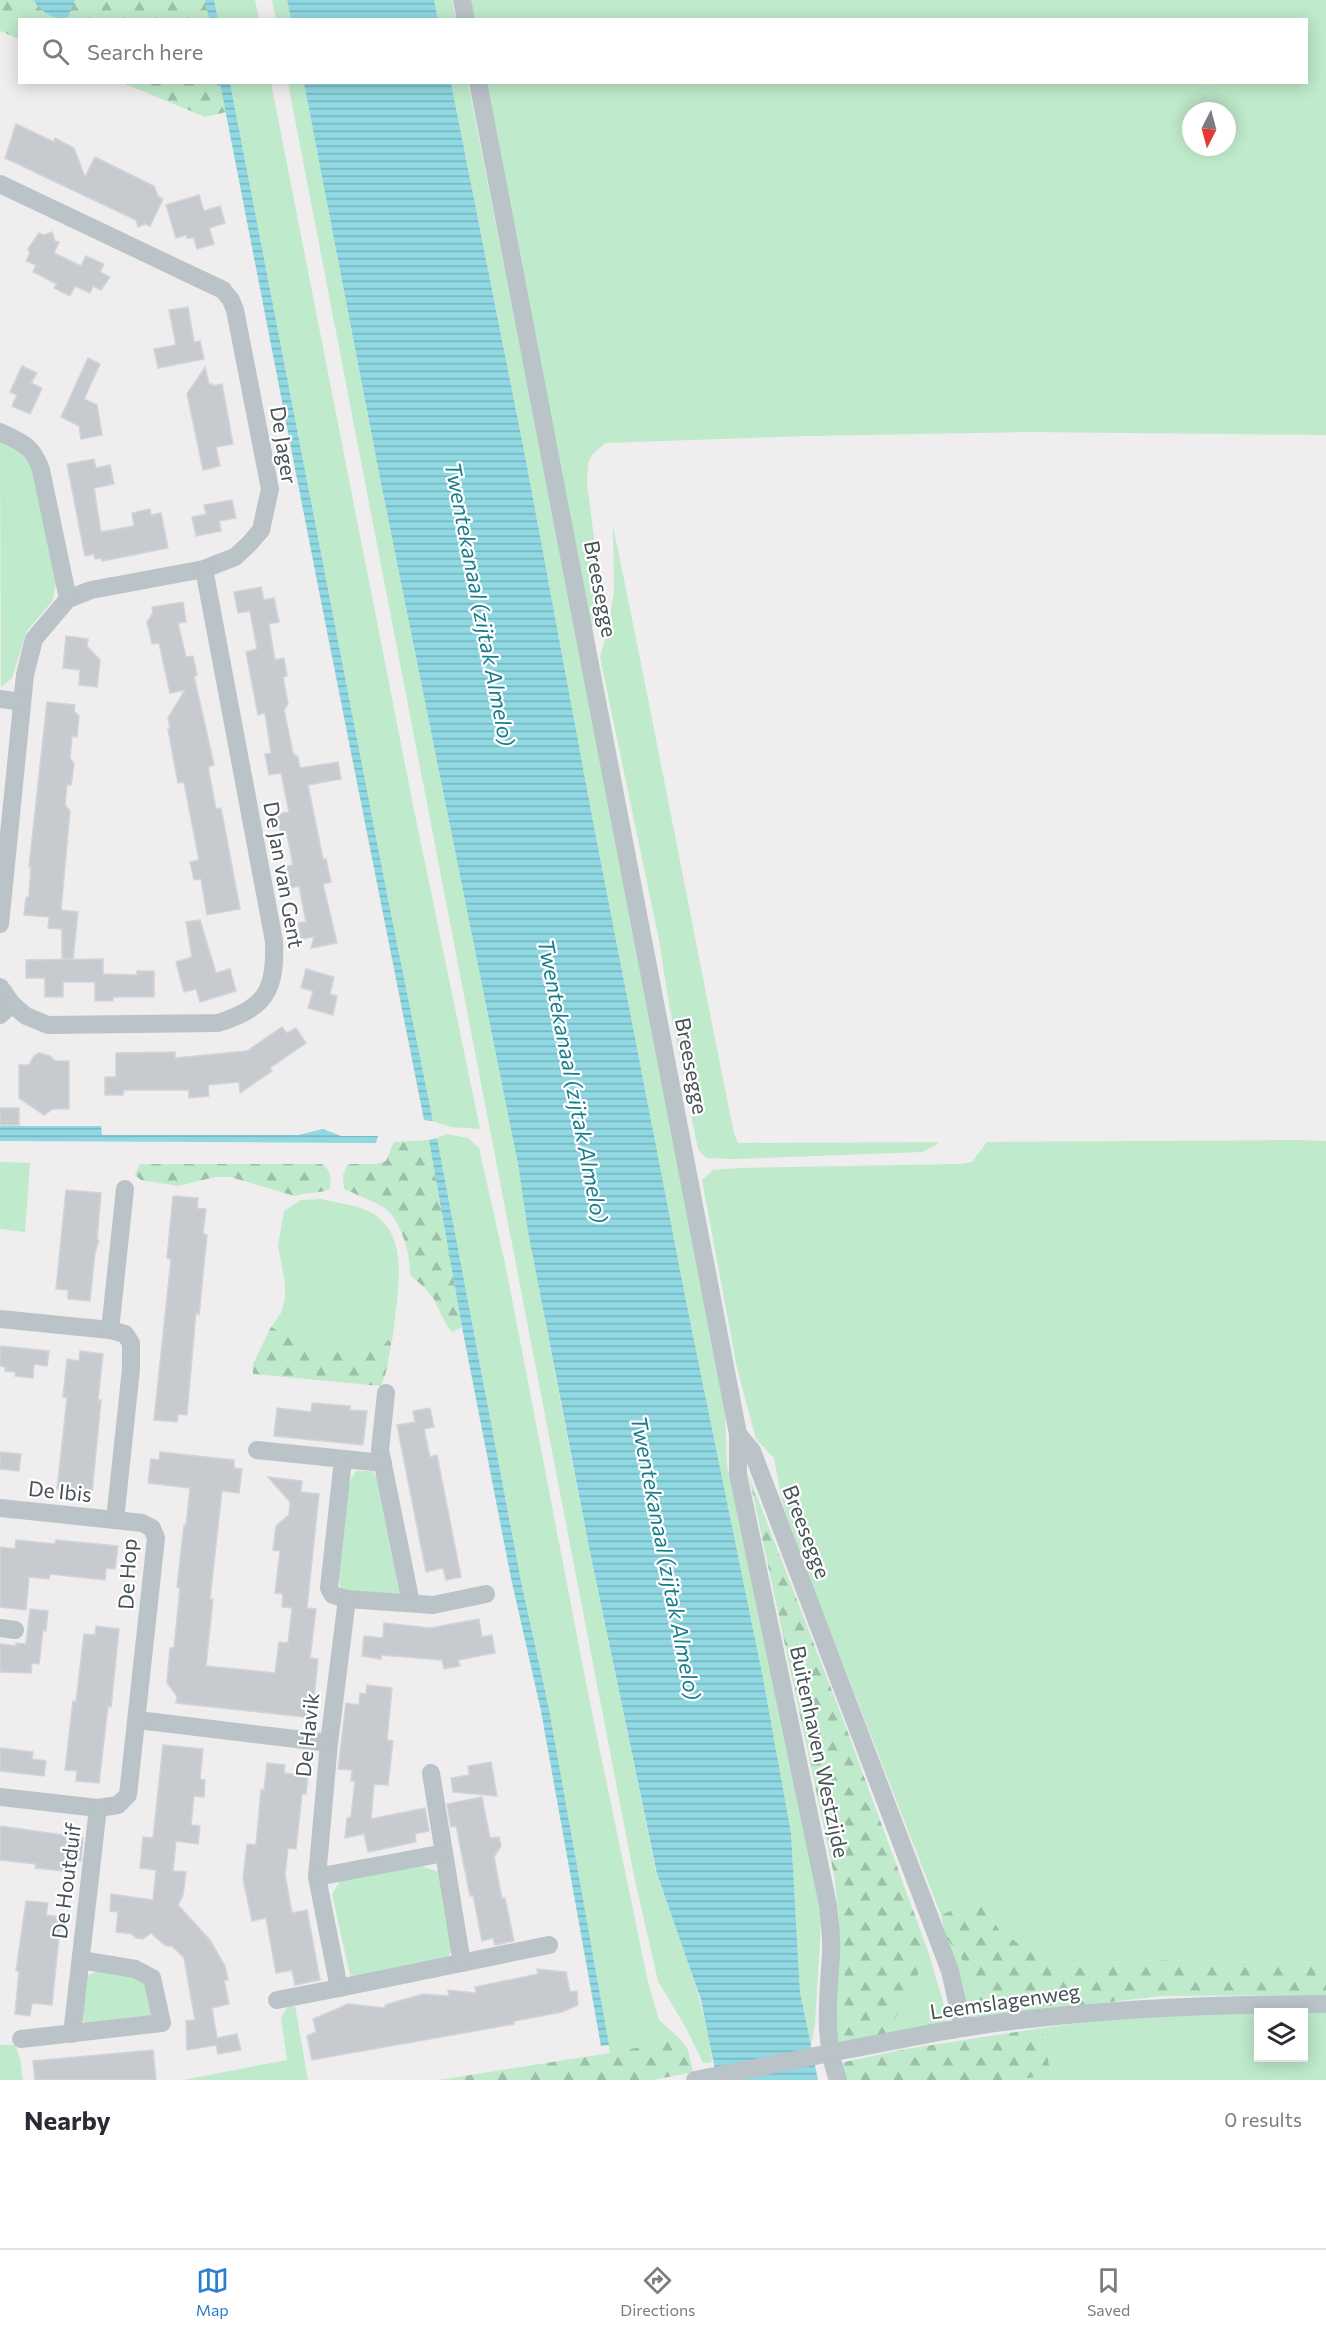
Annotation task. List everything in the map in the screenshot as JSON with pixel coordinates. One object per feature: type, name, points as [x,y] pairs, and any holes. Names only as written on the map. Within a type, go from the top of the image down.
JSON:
[{"type":"street","points":[[462,0],[466,18]]},
{"type":"street","name":"Breesegge","points":[[478,84],[738,1434],[752,1451],[933,1926],[950,1971],[963,2028]]},
{"type":"street","name":"De Jager","points":[[0,184],[223,290],[235,310],[270,489],[261,530],[235,557],[204,569],[91,590],[68,599]]},
{"type":"street","points":[[0,432],[19,441],[35,453],[41,470],[68,599],[34,639],[25,675],[0,924]]},
{"type":"street","name":"De Jan van Gent","points":[[0,987],[6,1010],[48,1025],[218,1023],[238,1017],[255,1007],[266,994],[275,967],[274,941],[204,569]]},
{"type":"street","points":[[0,699],[22,702]]},
{"type":"street","points":[[0,1319],[110,1330],[125,1190]]},
{"type":"street","name":"De Hop","points":[[0,1797],[98,1808],[118,1805],[129,1795],[156,1538],[152,1528],[142,1523],[115,1520],[131,1369],[130,1343],[125,1334],[110,1330]]},
{"type":"street","points":[[386,1393],[380,1450],[411,1604]]},
{"type":"street","name":"Buitenhaven Westzijde","points":[[738,1434],[738,1474],[828,1905],[831,1954],[826,2010],[827,2031],[838,2080]]},
{"type":"street","points":[[257,1450],[383,1463]]},
{"type":"street","points":[[343,1460],[329,1588],[333,1595],[347,1599],[433,1605],[486,1594]]},
{"type":"street","name":"De Ibis","points":[[0,1508],[115,1520]]},
{"type":"street","name":"De Havik","points":[[339,1988],[317,1877],[329,1743],[347,1599]]},
{"type":"street","points":[[138,1720],[329,1743]]},
{"type":"street","points":[[431,1773],[462,1963]]},
{"type":"street","name":"De Houtduif","points":[[72,2034],[98,1808]]},
{"type":"street","points":[[317,1877],[444,1853]]},
{"type":"street","points":[[277,2000],[549,1945]]},
{"type":"street","name":"De Houtduif","points":[[21,2038],[162,2023],[152,1978],[135,1969],[81,1960]]},
{"type":"street","name":"Leemslagenweg","points":[[694,2080],[963,2028],[1115,2011],[1234,2004],[1326,2004]]},
{"type":"green space","points":[[0,0],[205,0],[209,18],[18,18],[18,39],[0,31]]},
{"type":"green space","points":[[214,0],[255,0],[259,18],[218,18]]},
{"type":"green space","points":[[272,0],[287,0],[291,18],[276,18]]},
{"type":"green space","points":[[434,0],[452,0],[456,18],[438,18]]},
{"type":"green space","points":[[469,0],[1326,0],[1326,435],[1027,432],[605,443],[592,455],[588,464],[587,483],[599,598],[592,629],[485,84],[1308,84],[1308,18],[473,18]]},
{"type":"green space","points":[[125,84],[220,84],[226,112],[205,117]]},
{"type":"green space","points":[[230,84],[271,84],[413,805],[480,1129],[451,1127],[433,1121]]},
{"type":"green space","points":[[288,84],[304,84],[380,478],[518,1164],[565,1428],[655,1867],[697,1990],[710,2043],[712,2062],[703,2063],[686,2028],[658,1981],[634,1876]]},
{"type":"green space","points":[[451,84],[468,84],[724,1384],[727,1466],[762,1606],[822,1906],[815,2023],[811,2046],[800,1992],[791,1833],[763,1678],[689,1316],[595,832],[526,461]]},
{"type":"green space","points":[[0,441],[19,451],[32,468],[56,583],[53,600],[27,631],[12,678],[1,687]]},
{"type":"green space","points":[[613,526],[734,1133],[738,1143],[937,1142],[938,1144],[922,1152],[734,1159],[706,1158],[698,1149],[669,1004],[659,940],[600,657],[614,592]]},
{"type":"green space","points":[[447,1134],[468,1138],[479,1148],[506,1268],[589,1698],[648,1982],[659,2020],[680,2039],[610,2053],[549,1709],[521,1581],[437,1138]]},
{"type":"green space","points":[[429,1140],[462,1327],[452,1332],[433,1297],[410,1275],[407,1248],[395,1220],[383,1207],[344,1189],[343,1175],[348,1164],[376,1164],[386,1161],[394,1142]]},
{"type":"green space","points":[[1326,1141],[1326,1963],[1168,1960],[1063,1965],[1026,1949],[999,1930],[980,1898],[941,1915],[808,1574],[783,1505],[774,1458],[756,1439],[737,1368],[702,1180],[713,1170],[738,1168],[959,1164],[972,1162],[987,1142]]},
{"type":"green space","points":[[0,1162],[30,1163],[25,1232],[0,1229]]},
{"type":"green space","points":[[140,1164],[322,1164],[328,1170],[331,1181],[330,1189],[295,1196],[230,1177],[215,1177],[178,1186],[141,1180],[135,1175]]},
{"type":"green space","points":[[321,1199],[370,1212],[383,1222],[392,1235],[399,1268],[397,1303],[393,1335],[380,1349],[361,1353],[312,1347],[271,1327],[281,1313],[285,1299],[285,1283],[278,1246],[284,1211],[301,1200]]},
{"type":"green space","points":[[271,1327],[312,1347],[361,1353],[380,1349],[393,1335],[381,1386],[253,1374],[253,1364]]},
{"type":"green space","points":[[356,1471],[372,1471],[381,1483],[401,1594],[351,1591],[341,1588],[336,1573],[345,1489]]},
{"type":"green space","points":[[749,1476],[844,1722],[928,1951],[911,1990],[886,2035],[835,2044],[839,1916],[834,1875]]},
{"type":"green space","points":[[421,1866],[439,1872],[452,1950],[447,1959],[360,1977],[350,1975],[332,1894],[341,1880]]},
{"type":"green space","points":[[980,1898],[999,1930],[1026,1949],[1063,1965],[1168,1960],[1326,1963],[1326,1995],[1161,1996],[1034,2011],[1028,2007],[980,2014],[975,1977],[945,1936],[941,1915]]},
{"type":"green space","points":[[945,1936],[975,1977],[980,2014],[1028,2007],[1034,2011],[972,2020],[965,2012]]},
{"type":"green space","points":[[928,1951],[946,2012],[945,2025],[886,2035],[911,1990]]},
{"type":"green space","points":[[99,1970],[146,1980],[153,2011],[146,2020],[84,2024],[80,2011],[85,1977]]},
{"type":"green space","points":[[295,2006],[308,2080],[183,2080],[287,2060],[281,2017],[288,2007]]},
{"type":"green space","points":[[1326,2008],[1326,2080],[1003,2080],[1051,2076],[1042,2028],[1131,2016],[1254,2011],[1254,2062],[1308,2062],[1308,2009]]},
{"type":"green space","points":[[1042,2028],[1051,2076],[1003,2080],[846,2080],[840,2063],[906,2049]]},
{"type":"green space","points":[[680,2039],[688,2050],[693,2072],[653,2080],[439,2080],[610,2053]]},
{"type":"green space","points":[[0,2045],[15,2045],[20,2058],[23,2080],[0,2080]]},
{"type":"water","points":[[33,0],[75,0],[68,17],[57,18],[48,15]]},
{"type":"water","points":[[205,0],[214,0],[218,18],[209,18]]},
{"type":"water","points":[[287,0],[434,0],[438,18],[291,18]]},
{"type":"water","points":[[220,84],[230,84],[433,1121],[424,1120]]},
{"type":"water","name":"Twentekanaal (zijtak Almelo)","points":[[304,84],[451,84],[526,461],[689,1316],[763,1678],[791,1833],[800,1992],[818,2080],[717,2080],[701,2000],[657,1874],[589,1547],[528,1231],[518,1164],[380,478]]},
{"type":"water","points":[[0,1126],[101,1126],[102,1135],[298,1135],[323,1129],[341,1136],[378,1136],[376,1143],[0,1141]]},
{"type":"water","points":[[437,1138],[521,1581],[549,1709],[609,2045],[601,2046],[541,1711],[511,1578],[462,1327],[429,1140]]},
{"type":"building","points":[[16,124],[54,142],[55,138],[74,148],[85,177],[95,157],[154,186],[158,196],[163,199],[150,226],[145,224],[138,227],[136,220],[5,158]]},
{"type":"building","points":[[199,195],[204,211],[220,206],[225,223],[209,228],[214,244],[197,249],[194,238],[187,238],[186,235],[176,238],[166,205]]},
{"type":"building","points":[[52,232],[55,241],[59,242],[54,253],[81,266],[86,256],[104,264],[100,272],[110,277],[101,290],[93,286],[90,293],[75,286],[70,296],[54,288],[57,284],[33,272],[36,265],[26,261],[30,253],[28,249],[39,233],[44,235]]},
{"type":"building","points":[[188,307],[194,342],[200,341],[204,359],[158,368],[154,349],[176,345],[169,310]]},
{"type":"building","points":[[88,358],[100,364],[84,399],[97,405],[102,435],[81,439],[79,426],[61,417]]},
{"type":"building","points":[[22,366],[37,373],[31,383],[42,388],[30,414],[12,406],[17,395],[10,392]]},
{"type":"building","points":[[205,367],[209,384],[213,386],[222,384],[233,444],[216,447],[220,466],[203,470],[187,394]]},
{"type":"building","points":[[94,459],[96,468],[110,465],[114,484],[94,488],[101,532],[134,526],[132,513],[150,509],[151,515],[161,513],[168,548],[102,561],[102,558],[95,559],[94,554],[85,556],[67,464]]},
{"type":"building","points":[[232,500],[236,518],[219,521],[221,531],[196,536],[192,517],[206,514],[204,505]]},
{"type":"building","points":[[261,587],[264,600],[274,598],[279,622],[269,624],[275,660],[284,658],[287,676],[283,677],[288,704],[284,710],[293,753],[298,757],[300,768],[338,762],[341,779],[308,785],[323,859],[326,859],[331,882],[323,884],[337,943],[311,948],[314,937],[301,939],[298,923],[306,922],[299,886],[291,888],[287,866],[293,865],[287,834],[281,835],[277,814],[289,812],[281,773],[269,775],[265,754],[271,753],[265,713],[258,715],[246,652],[257,649],[250,611],[238,613],[234,592]]},
{"type":"building","points":[[183,602],[186,622],[178,623],[186,657],[193,656],[197,675],[194,676],[214,765],[208,767],[216,809],[221,808],[240,909],[207,915],[201,879],[194,880],[190,862],[199,860],[184,782],[178,783],[168,729],[170,728],[168,718],[185,690],[170,693],[159,643],[152,644],[147,622],[153,613],[152,607]]},
{"type":"building","points":[[66,636],[88,639],[87,646],[100,660],[97,687],[79,685],[80,670],[63,668]]},
{"type":"building","points":[[47,702],[75,705],[74,711],[79,716],[77,737],[72,736],[70,758],[74,764],[71,785],[67,785],[65,805],[70,811],[61,910],[78,912],[73,959],[62,958],[62,929],[48,928],[49,917],[24,915],[26,898],[29,896],[31,867],[29,867]]},
{"type":"building","points":[[200,920],[216,973],[230,969],[236,991],[200,1002],[196,989],[184,992],[176,962],[192,957],[186,922]]},
{"type":"building","points":[[103,959],[103,974],[137,975],[137,971],[154,971],[154,997],[113,997],[113,1001],[95,1001],[95,982],[63,982],[63,997],[45,997],[45,978],[26,978],[26,960]]},
{"type":"building","points":[[306,969],[334,977],[330,994],[337,996],[333,1015],[308,1008],[313,991],[301,988]]},
{"type":"building","points":[[282,1027],[287,1033],[296,1028],[306,1043],[270,1068],[272,1071],[240,1093],[239,1082],[208,1085],[209,1096],[189,1098],[189,1090],[124,1090],[123,1095],[105,1095],[105,1077],[116,1077],[116,1053],[175,1052],[175,1058],[247,1051]]},
{"type":"building","points":[[39,1053],[50,1056],[55,1061],[69,1061],[69,1109],[53,1109],[44,1115],[19,1098],[19,1065],[29,1065],[34,1056]]},
{"type":"building","points":[[0,1108],[19,1108],[19,1125],[0,1125]]},
{"type":"building","points":[[66,1190],[101,1193],[97,1240],[99,1240],[95,1253],[90,1301],[68,1299],[68,1290],[56,1289]]},
{"type":"building","points":[[173,1196],[198,1198],[197,1208],[206,1209],[203,1234],[207,1235],[199,1315],[196,1312],[187,1415],[178,1414],[177,1422],[154,1420],[171,1259],[167,1258]]},
{"type":"building","points":[[0,1346],[49,1351],[47,1366],[34,1364],[33,1378],[15,1376],[15,1372],[5,1371],[5,1367],[0,1366]]},
{"type":"building","points":[[80,1351],[103,1354],[92,1493],[57,1489],[67,1398],[63,1397],[67,1359],[79,1361]]},
{"type":"building","points":[[312,1403],[350,1406],[350,1410],[367,1411],[363,1445],[274,1436],[277,1408],[311,1412]]},
{"type":"building","points":[[430,1408],[434,1427],[424,1429],[430,1457],[437,1455],[461,1577],[446,1580],[443,1568],[426,1572],[397,1425],[415,1422],[413,1411]]},
{"type":"building","points":[[0,1452],[21,1454],[19,1471],[0,1469]]},
{"type":"building","points":[[160,1452],[234,1460],[234,1468],[242,1469],[239,1493],[222,1491],[210,1599],[213,1599],[206,1666],[275,1673],[279,1642],[288,1643],[292,1608],[282,1607],[283,1594],[275,1593],[280,1551],[273,1550],[276,1526],[289,1515],[290,1502],[268,1477],[302,1481],[301,1492],[319,1494],[307,1608],[316,1609],[310,1658],[318,1659],[312,1718],[176,1703],[177,1696],[167,1683],[170,1648],[174,1648],[180,1588],[177,1587],[190,1488],[148,1483],[151,1459],[159,1460]]},
{"type":"building","points":[[16,1540],[55,1544],[56,1540],[118,1546],[115,1569],[106,1568],[105,1580],[50,1574],[49,1579],[29,1577],[26,1610],[0,1607],[0,1547],[15,1549]]},
{"type":"building","points":[[30,1609],[48,1611],[39,1664],[32,1663],[31,1673],[0,1672],[0,1644],[16,1646],[16,1643],[26,1644]]},
{"type":"building","points":[[479,1619],[482,1637],[492,1635],[495,1653],[458,1660],[460,1666],[444,1669],[442,1660],[381,1655],[381,1659],[362,1656],[364,1636],[383,1638],[384,1623],[430,1628]]},
{"type":"building","points":[[96,1626],[119,1629],[111,1707],[108,1706],[99,1783],[76,1781],[77,1771],[65,1770],[84,1634],[95,1635]]},
{"type":"building","points":[[367,1685],[392,1688],[387,1740],[393,1741],[388,1785],[374,1784],[371,1819],[425,1808],[429,1831],[415,1834],[416,1842],[368,1852],[364,1834],[345,1838],[347,1818],[351,1817],[355,1781],[351,1781],[352,1770],[338,1769],[346,1703],[359,1705],[360,1693],[366,1694]]},
{"type":"building","points":[[163,1745],[203,1749],[200,1779],[205,1780],[204,1797],[194,1796],[191,1825],[200,1826],[198,1844],[176,1841],[173,1871],[186,1872],[183,1895],[178,1905],[210,1940],[225,1966],[228,1980],[224,1980],[229,2004],[212,2008],[217,2038],[237,2034],[241,2050],[218,2054],[216,2045],[187,2050],[186,2021],[195,2020],[184,1958],[172,1946],[166,1946],[151,1933],[143,1939],[136,1938],[132,1934],[116,1932],[118,1912],[110,1911],[111,1894],[153,1900],[156,1870],[140,1868],[143,1837],[153,1838]]},
{"type":"building","points":[[0,1748],[33,1752],[32,1759],[46,1761],[44,1776],[0,1771]]},
{"type":"building","points":[[491,1762],[497,1796],[453,1792],[451,1778],[469,1775],[468,1766]]},
{"type":"building","points":[[267,1763],[285,1765],[284,1773],[308,1776],[306,1794],[302,1794],[296,1849],[288,1848],[285,1875],[292,1913],[307,1910],[320,1980],[295,1985],[292,1970],[276,1973],[266,1918],[252,1921],[243,1879],[247,1844],[256,1845],[261,1790],[264,1790]]},
{"type":"building","points":[[482,1797],[490,1838],[499,1837],[501,1846],[494,1857],[502,1899],[505,1898],[514,1941],[495,1945],[493,1938],[482,1941],[456,1826],[451,1827],[447,1804]]},
{"type":"building","points":[[0,1826],[83,1838],[81,1861],[74,1861],[73,1872],[35,1868],[36,1864],[0,1860]]},
{"type":"building","points":[[26,1901],[48,1903],[46,1915],[61,1917],[52,2005],[32,2003],[30,2016],[15,2014],[19,1971],[16,1971]]},
{"type":"building","points":[[537,1969],[566,1972],[570,1992],[577,1991],[578,2005],[562,2012],[514,2021],[514,2024],[312,2060],[307,2036],[316,2032],[313,2019],[348,2004],[385,2008],[385,2005],[423,1994],[449,1996],[448,1990],[476,1993],[475,1987],[538,1974]]},
{"type":"building","points":[[153,2050],[156,2080],[35,2080],[33,2061]]}]
